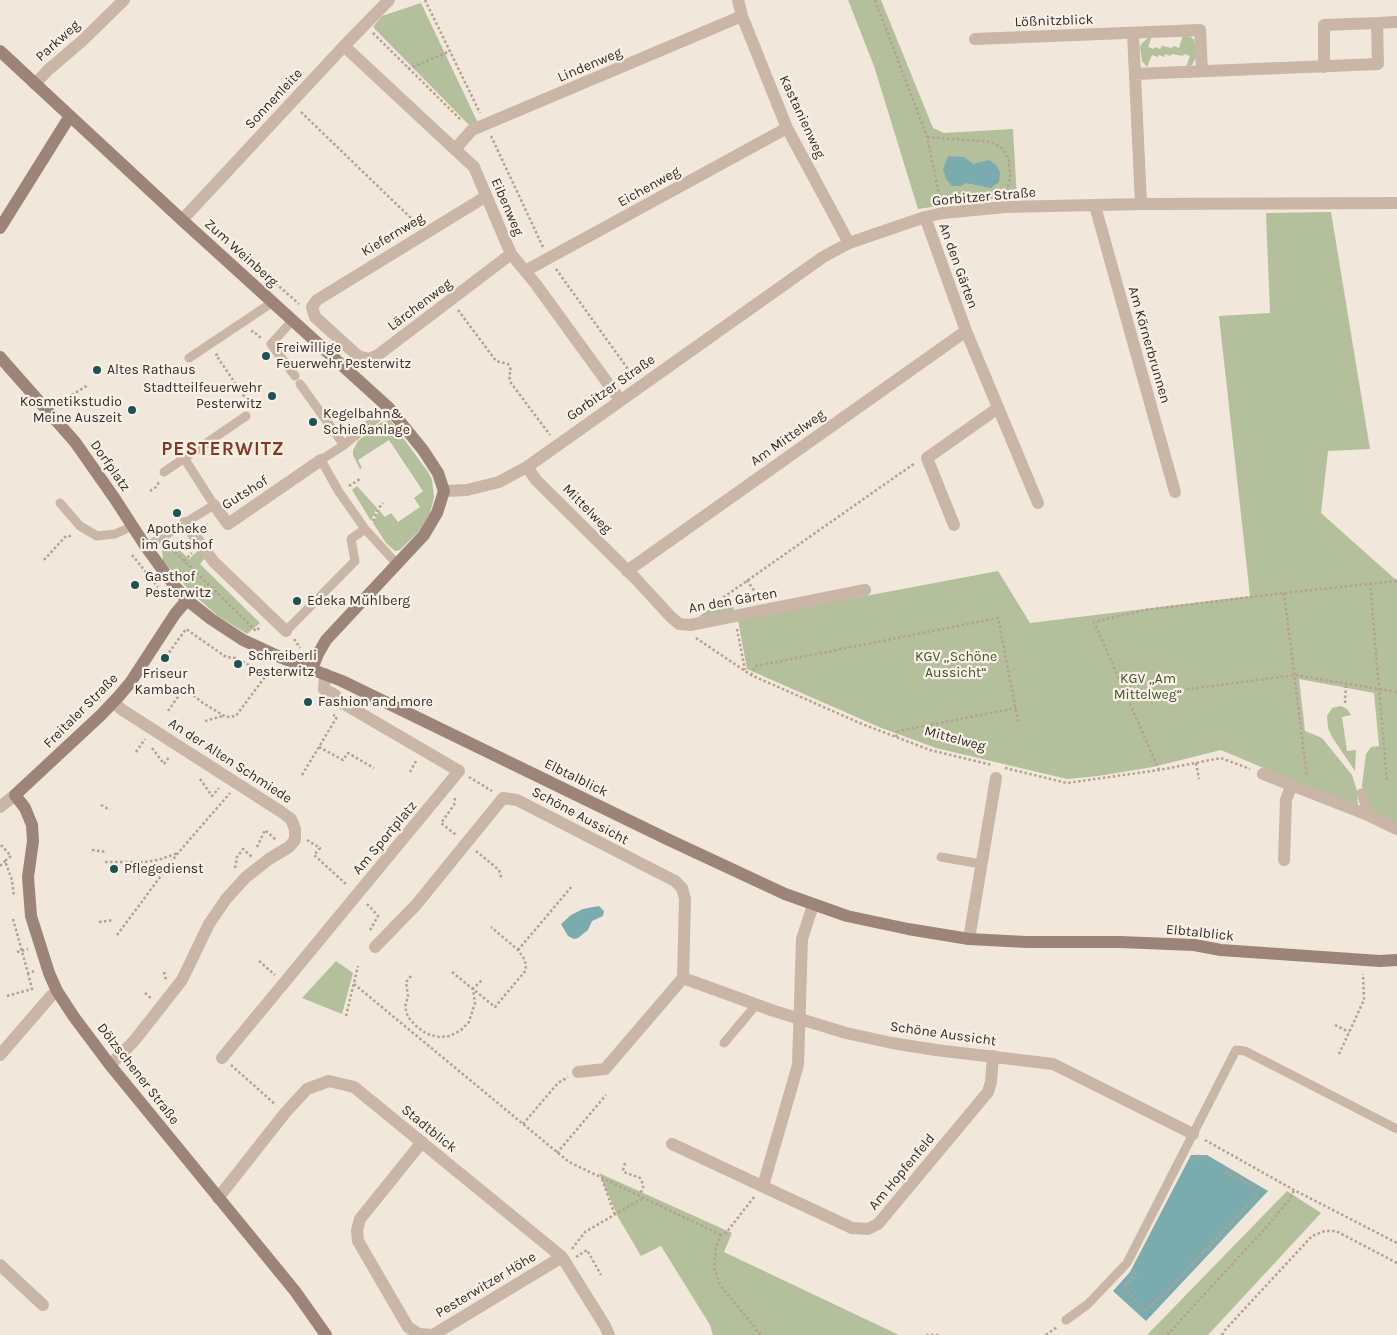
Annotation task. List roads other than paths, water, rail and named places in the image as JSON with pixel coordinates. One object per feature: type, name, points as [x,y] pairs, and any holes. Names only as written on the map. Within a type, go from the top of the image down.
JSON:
[{"type":"street","name":"Parkweg","points":[[35,84],[124,0]]},
{"type":"street","points":[[387,3],[399,0]]},
{"type":"street","name":"Kastanienweg","points":[[738,0],[742,16],[787,128],[849,243]]},
{"type":"street","name":"Sonnenleite","points":[[182,220],[344,46],[387,3]]},
{"type":"street","name":"Lindenweg","points":[[455,150],[472,130],[742,16]]},
{"type":"street","points":[[1324,67],[1324,25],[1397,22]]},
{"type":"street","points":[[1135,74],[1378,64],[1377,23]]},
{"type":"street","name":"Lößnitzblick","points":[[975,39],[1200,30],[1202,71]]},
{"type":"street","points":[[1134,33],[1141,204]]},
{"type":"street","name":"Eibenweg","points":[[344,46],[474,167],[511,254],[526,271],[620,400]]},
{"type":"street","name":"Zum Weinberg","points":[[0,51],[389,408],[424,450],[438,473],[444,491]]},
{"type":"street","points":[[0,228],[70,116]]},
{"type":"street","name":"Eichenweg","points":[[526,271],[787,128]]},
{"type":"street","name":"Kiefernweg","points":[[315,316],[312,307],[317,300],[485,196]]},
{"type":"street","name":"Gorbitzer Straße","points":[[444,491],[466,490],[499,482],[527,467],[823,257],[849,243],[925,217],[943,213],[1005,207],[1141,204],[1397,203]]},
{"type":"street","name":"Am Körnerbrunnen","points":[[1095,206],[1175,492]]},
{"type":"street","name":"An den Gärten","points":[[925,217],[966,330],[1038,503]]},
{"type":"street","name":"Lärchenweg","points":[[315,316],[358,356],[369,359],[378,355],[511,254]]},
{"type":"street","name":"Am Mittelweg","points":[[627,571],[966,330]]},
{"type":"street","name":"Dorfplatz","points":[[0,357],[70,435],[116,499],[146,547],[187,600]]},
{"type":"street","points":[[954,525],[927,458],[998,408]]},
{"type":"street","name":"Gutshof","points":[[214,505],[228,524],[321,460]]},
{"type":"street","name":"Mittelweg","points":[[527,467],[536,480],[627,571]]},
{"type":"street","points":[[312,669],[326,640],[424,535],[437,513],[444,491]]},
{"type":"street","points":[[185,523],[214,562],[286,630]]},
{"type":"street","name":"An den Gärten","points":[[627,571],[679,624],[690,625],[865,590]]},
{"type":"street","name":"Elbtalblick","points":[[187,600],[210,619],[243,640],[282,658],[325,674],[780,892],[847,916],[969,939],[1194,945],[1221,950],[1362,960],[1397,960]]},
{"type":"street","name":"Freitaler Straße","points":[[0,807],[114,702],[130,683],[175,614],[187,600]]},
{"type":"street","name":"Am Sportplatz","points":[[222,1058],[459,770],[341,702],[335,695],[324,689],[325,674]]},
{"type":"street","name":"An der Alten Schmiede","points":[[110,1065],[134,1041],[182,980],[209,924],[226,899],[246,877],[295,840],[295,829],[291,818],[156,732],[121,709],[114,702]]},
{"type":"street","points":[[1263,774],[1368,815],[1397,829]]},
{"type":"street","points":[[969,939],[996,778]]},
{"type":"street","points":[[1284,860],[1286,800],[1291,786]]},
{"type":"street","name":"Dölzschener Straße","points":[[15,795],[25,808],[32,825],[33,841],[28,878],[31,916],[49,973],[57,991],[110,1065],[295,1291],[326,1335]]},
{"type":"street","name":"Schöne Aussicht","points":[[375,947],[416,904],[503,798],[517,800],[675,881],[682,888],[685,899],[683,978],[799,1019],[846,1033],[892,1043],[1053,1064],[1193,1134]]},
{"type":"street","points":[[761,1188],[798,1065],[802,938],[813,905]]},
{"type":"street","points":[[578,1072],[605,1069],[683,978]]},
{"type":"street","points":[[0,1055],[50,996],[57,991]]},
{"type":"street","name":"Am Hopfenfeld","points":[[672,1144],[761,1188],[852,1228],[868,1229],[878,1224],[988,1092],[991,1082],[993,1056]]},
{"type":"street","name":"Stadtblick","points":[[218,1198],[285,1113],[307,1089],[329,1081],[354,1087],[568,1256],[609,1335]]},
{"type":"street","name":"Pesterwitzer Höhe","points":[[422,1142],[360,1219],[357,1230],[358,1241],[408,1326],[419,1334],[433,1335],[568,1256]]},
{"type":"street","points":[[0,1265],[43,1305]]},
{"type":"lane","points":[[189,358],[273,302]]},
{"type":"lane","points":[[293,320],[271,344],[344,445]]},
{"type":"lane","points":[[389,408],[344,445],[321,460],[339,492],[365,529],[397,564]]},
{"type":"lane","points":[[164,472],[246,416]]},
{"type":"lane","name":"Gutshof","points":[[146,547],[214,505],[184,458]]},
{"type":"lane","points":[[60,504],[80,526],[97,536],[115,534],[133,526]]},
{"type":"lane","points":[[286,630],[356,561],[351,539],[365,529]]},
{"type":"lane","points":[[1361,793],[1368,815]]},
{"type":"lane","points":[[941,857],[981,864]]},
{"type":"lane","points":[[724,1043],[756,1004]]},
{"type":"lane","points":[[1066,1320],[1088,1304],[1127,1262],[1236,1050],[1245,1051],[1397,1129]]},
{"type":"water","points":[[948,156],[964,157],[973,164],[989,160],[997,166],[1000,173],[999,182],[991,188],[966,183],[961,186],[952,186],[946,179],[943,169]]},
{"type":"water","points":[[599,906],[604,911],[603,916],[592,921],[588,930],[578,938],[574,939],[568,936],[561,924],[571,915],[583,909]]},
{"type":"water","points":[[1191,1155],[1207,1155],[1268,1191],[1146,1321],[1113,1291],[1130,1272]]},
{"type":"place","name":"Freiwillige Feuerwehr Pesterwitz","points":[[266,356]]},
{"type":"place","name":"Altes Rathaus","points":[[97,370]]},
{"type":"place","name":"Stadtteilfeuerwehr Pesterwitz","points":[[272,396]]},
{"type":"place","name":"Kosmetikstudio Meine Auszeit","points":[[132,410]]},
{"type":"place","name":"Kegelbahn& Schießanlage","points":[[313,422]]},
{"type":"place","name":"Apotheke im Gutshof","points":[[177,513]]},
{"type":"place","name":"Gasthof Pesterwitz","points":[[135,585]]},
{"type":"place","name":"Edeka Mühlberg","points":[[297,601]]},
{"type":"place","name":"Friseur Kambach","points":[[165,658]]},
{"type":"place","name":"Schreiberli Pesterwitz","points":[[238,664]]},
{"type":"place","name":"Fashion and more","points":[[308,702]]},
{"type":"place","name":"Pflegedienst","points":[[114,869]]},
{"type":"district","name":"PESTERWITZ","points":[[223,450]]},
{"type":"park label","name":"KGV „Schöne Aussicht“","points":[[956,666]]},
{"type":"park label","name":"KGV „Am Mittelweg“","points":[[1148,688]]}]
